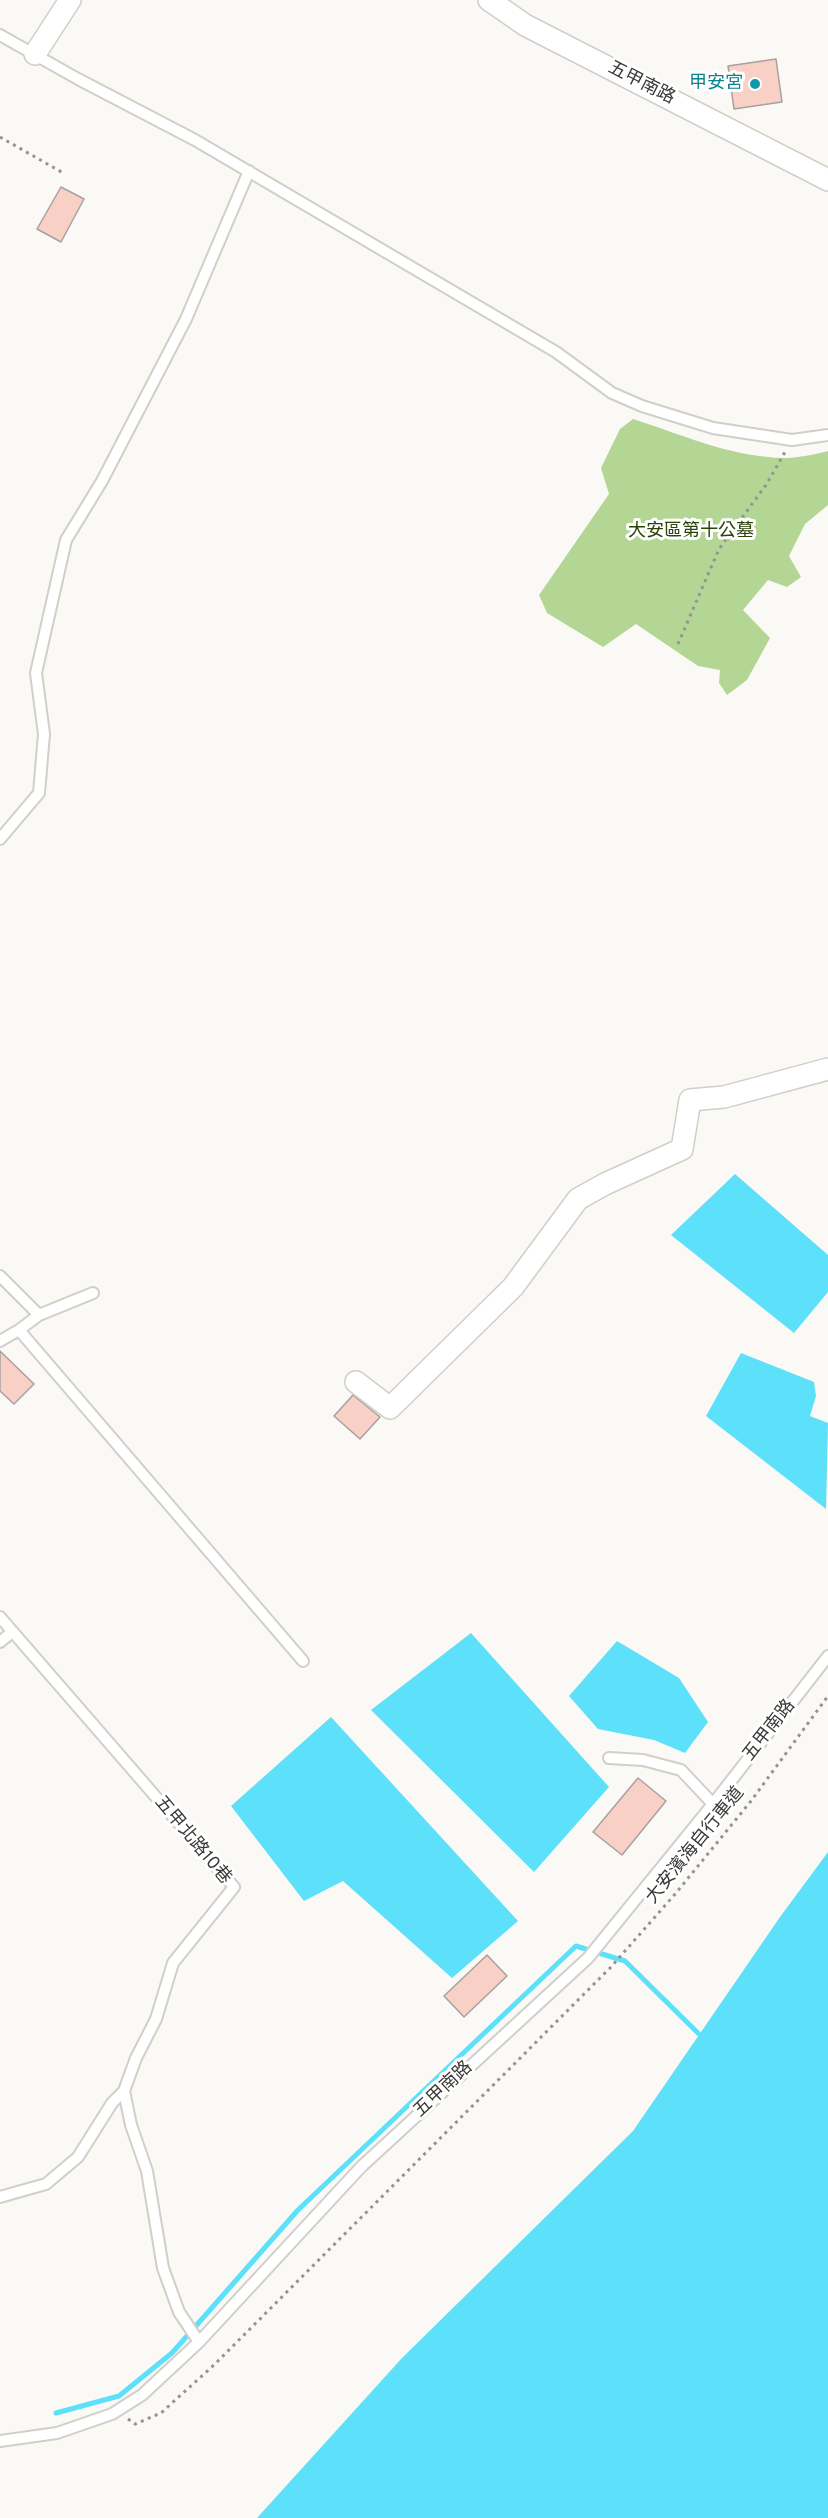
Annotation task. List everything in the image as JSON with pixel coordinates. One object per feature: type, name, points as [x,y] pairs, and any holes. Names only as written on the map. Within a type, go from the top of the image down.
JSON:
[{"type":"street","points":[[35,54],[70,0]]},
{"type":"street","name":"五甲南路","points":[[489,0],[525,25],[828,180]]},
{"type":"street","points":[[356,1382],[390,1408],[513,1287],[578,1199],[605,1184],[682,1149],[690,1100],[724,1097],[828,1069]]},
{"type":"lane","points":[[0,35],[249,171],[556,352],[612,393],[642,406],[713,428],[792,440],[828,435]]},
{"type":"lane","points":[[0,838],[39,793],[44,734],[36,673],[66,540],[102,481],[186,319],[249,171]]},
{"type":"lane","points":[[0,1276],[39,1314]]},
{"type":"lane","points":[[0,1341],[39,1314],[93,1293]]},
{"type":"lane","points":[[19,1330],[303,1661]]},
{"type":"lane","name":"五甲北路10巷","points":[[0,1617],[234,1887],[173,1963],[156,2019],[136,2058],[123,2091],[112,2103],[78,2157],[46,2184],[0,2198]]},
{"type":"lane","points":[[0,1642],[12,1632]]},
{"type":"lane","name":"五甲南路","points":[[0,2441],[57,2433],[116,2411],[142,2395],[199,2342],[361,2167],[588,1958],[714,1804],[828,1656]]},
{"type":"lane","points":[[609,1758],[643,1760],[681,1770],[714,1804]]},
{"type":"lane","points":[[123,2091],[131,2125],[147,2171],[163,2268],[179,2312],[199,2342]]},
{"type":"path","points":[[0,137],[65,174]]},
{"type":"path","points":[[678,644],[719,549],[766,485],[792,440]]},
{"type":"path","name":"大安濱海自行車道","points":[[116,2411],[135,2424],[161,2413],[177,2399],[214,2365],[611,1967],[676,1893],[751,1801],[828,1696]]},
{"type":"green space","name":"大安區第十公墓","points":[[633,419],[700,442],[751,455],[790,458],[828,451],[828,505],[805,524],[789,556],[801,577],[787,587],[768,580],[743,610],[770,638],[747,680],[727,695],[719,683],[720,670],[698,666],[636,624],[603,647],[547,613],[539,595],[609,494],[601,468],[620,429]]},
{"type":"water","points":[[735,1174],[828,1255],[828,1292],[794,1333],[671,1235]]},
{"type":"water","points":[[741,1353],[814,1382],[816,1396],[810,1416],[828,1423],[826,1509],[706,1416]]},
{"type":"water","points":[[471,1633],[609,1787],[534,1872],[371,1710]]},
{"type":"water","points":[[617,1641],[679,1678],[708,1722],[685,1753],[654,1740],[598,1729],[569,1696]]},
{"type":"water","points":[[331,1717],[518,1921],[452,1978],[343,1881],[304,1901],[231,1806]]},
{"type":"water","points":[[828,1852],[828,2518],[257,2518],[402,2358],[633,2131],[780,1917]]},
{"type":"building","name":"甲安宮","points":[[776,59],[782,102],[734,109],[728,66]]},
{"type":"building","points":[[61,187],[84,199],[61,242],[37,229]]},
{"type":"building","points":[[0,1351],[34,1384],[14,1404],[0,1391]]},
{"type":"building","points":[[353,1395],[380,1417],[360,1439],[334,1416]]},
{"type":"building","points":[[638,1778],[666,1801],[622,1855],[593,1832]]},
{"type":"building","points":[[487,1955],[507,1976],[464,2017],[444,1996]]},
{"type":"waterway","points":[[56,2413],[119,2396],[172,2353],[298,2210],[576,1946],[625,1961],[703,2038]]},
{"type":"place","name":"甲安宮","points":[[755,84]]}]
